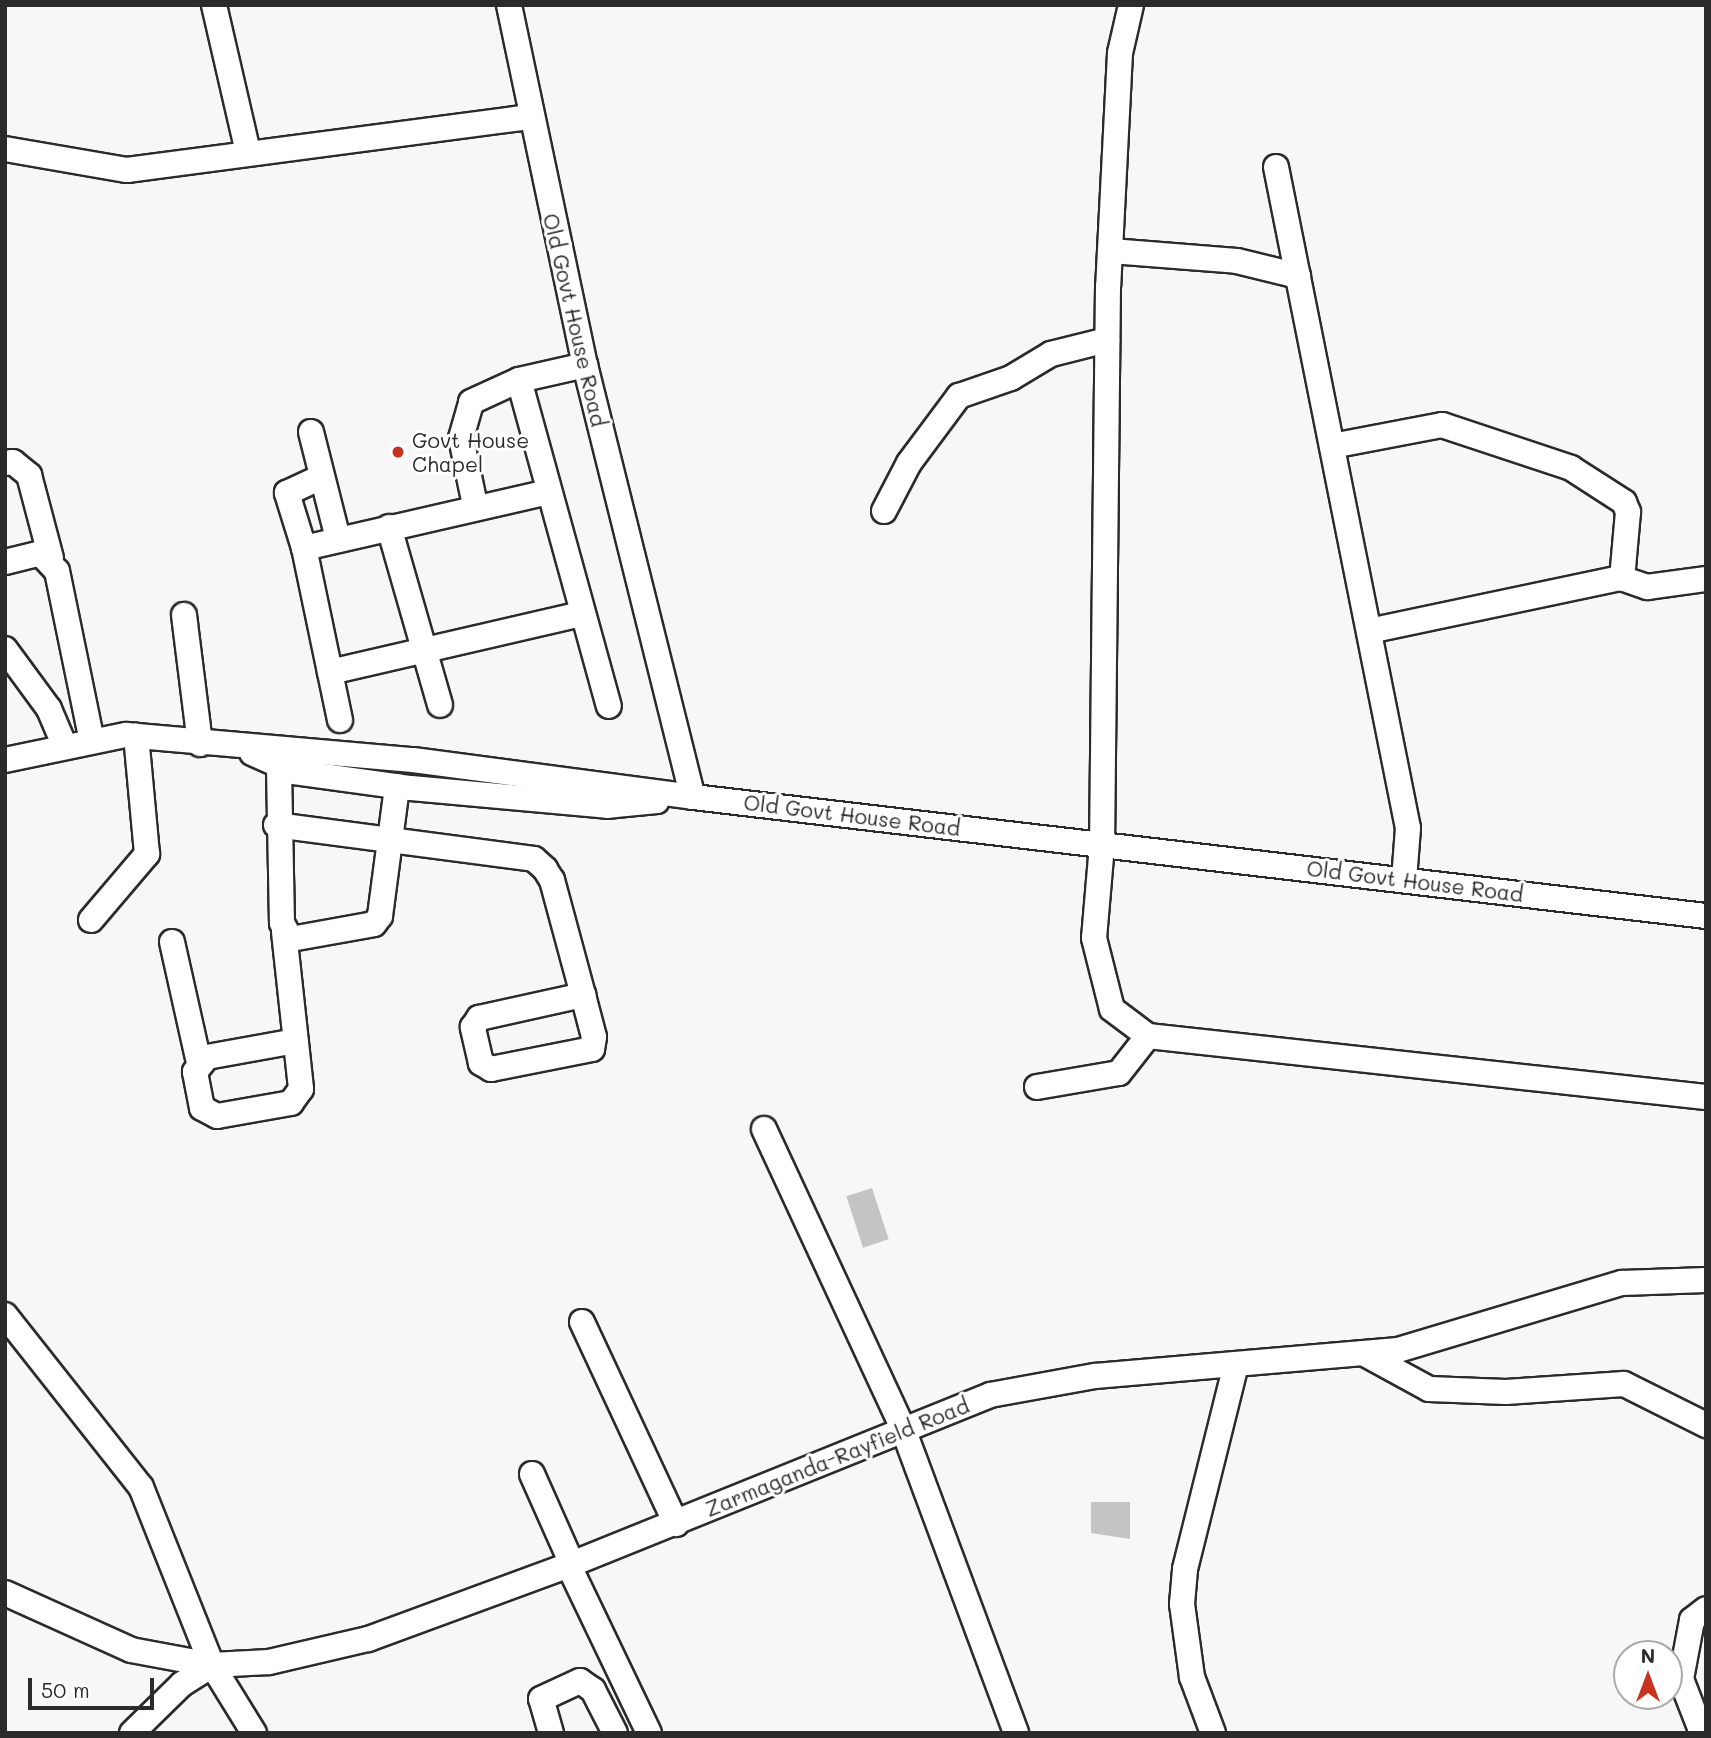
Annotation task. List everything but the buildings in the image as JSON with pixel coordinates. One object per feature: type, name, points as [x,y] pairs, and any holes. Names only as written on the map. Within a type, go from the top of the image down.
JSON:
[{"type":"street","points":[[214,5],[248,152]]},
{"type":"street","name":"Old Govt House Road","points":[[509,5],[528,117],[685,795],[1706,916]]},
{"type":"street","points":[[1131,5],[1120,53],[1107,340],[1102,845],[1094,938],[1112,1009],[1148,1035],[1706,1097]]},
{"type":"street","points":[[5,149],[127,170],[528,117]]},
{"type":"street","points":[[1276,167],[1408,828],[1404,880]]},
{"type":"street","points":[[1111,251],[1237,261],[1298,276]]},
{"type":"street","points":[[884,511],[909,463],[959,396],[1011,378],[1051,354],[1107,340]]},
{"type":"street","points":[[475,506],[460,438],[464,415],[471,402],[519,380],[585,365]]},
{"type":"street","points":[[519,380],[609,706]]},
{"type":"street","points":[[1332,446],[1442,425],[1571,468],[1624,502],[1631,537],[1622,579]]},
{"type":"street","points":[[311,432],[338,539]]},
{"type":"street","points":[[5,463],[13,462],[29,475],[51,558],[91,737]]},
{"type":"street","points":[[322,477],[287,493],[304,548],[340,720]]},
{"type":"street","points":[[304,548],[475,506],[549,492]]},
{"type":"street","points":[[389,527],[440,705]]},
{"type":"street","points":[[5,562],[40,553],[51,558]]},
{"type":"street","points":[[1369,631],[1622,579],[1647,587],[1706,579]]},
{"type":"street","points":[[330,673],[582,614]]},
{"type":"street","points":[[184,615],[200,744]]},
{"type":"street","points":[[5,649],[49,709],[64,745]]},
{"type":"street","points":[[49,709],[84,699]]},
{"type":"street","points":[[5,760],[91,737],[136,736],[241,748],[443,764],[685,795]]},
{"type":"street","points":[[91,920],[147,854],[136,736]]},
{"type":"street","points":[[241,748],[279,768],[439,791],[607,806],[685,795]]},
{"type":"street","points":[[439,791],[443,764]]},
{"type":"street","points":[[172,942],[199,1063],[202,1108],[209,1113],[290,1103],[301,1089],[276,825],[279,768]]},
{"type":"street","points":[[285,932],[291,939],[374,924],[385,908],[397,786]]},
{"type":"street","points":[[276,825],[393,835],[534,859],[552,880],[583,995],[592,1049],[499,1072],[481,1063],[473,1027],[486,1013],[583,995]]},
{"type":"street","points":[[1037,1087],[1119,1073],[1148,1035]]},
{"type":"street","points":[[199,1063],[296,1041]]},
{"type":"street","points":[[764,1129],[902,1426],[1016,1733]]},
{"type":"street","name":"Zarmaganda-Rayfield Road","points":[[132,1733],[182,1684],[212,1665],[269,1662],[368,1639],[676,1524],[902,1426],[1046,1381],[1398,1350],[1622,1283],[1706,1280]]},
{"type":"street","points":[[5,1315],[141,1488],[212,1665],[254,1733]]},
{"type":"street","points":[[582,1322],[676,1524]]},
{"type":"street","points":[[1363,1353],[1429,1389],[1506,1392],[1624,1384],[1706,1425]]},
{"type":"street","points":[[1213,1733],[1192,1677],[1182,1604],[1185,1569],[1236,1364]]},
{"type":"street","points":[[532,1474],[649,1733]]},
{"type":"street","points":[[5,1593],[131,1650],[212,1665]]},
{"type":"street","points":[[1702,1733],[1681,1679],[1692,1620],[1706,1609]]},
{"type":"street","points":[[551,1733],[541,1699],[580,1681],[593,1690],[615,1733]]},
{"type":"place","name":"Govt House Chapel","points":[[398,452]]}]
